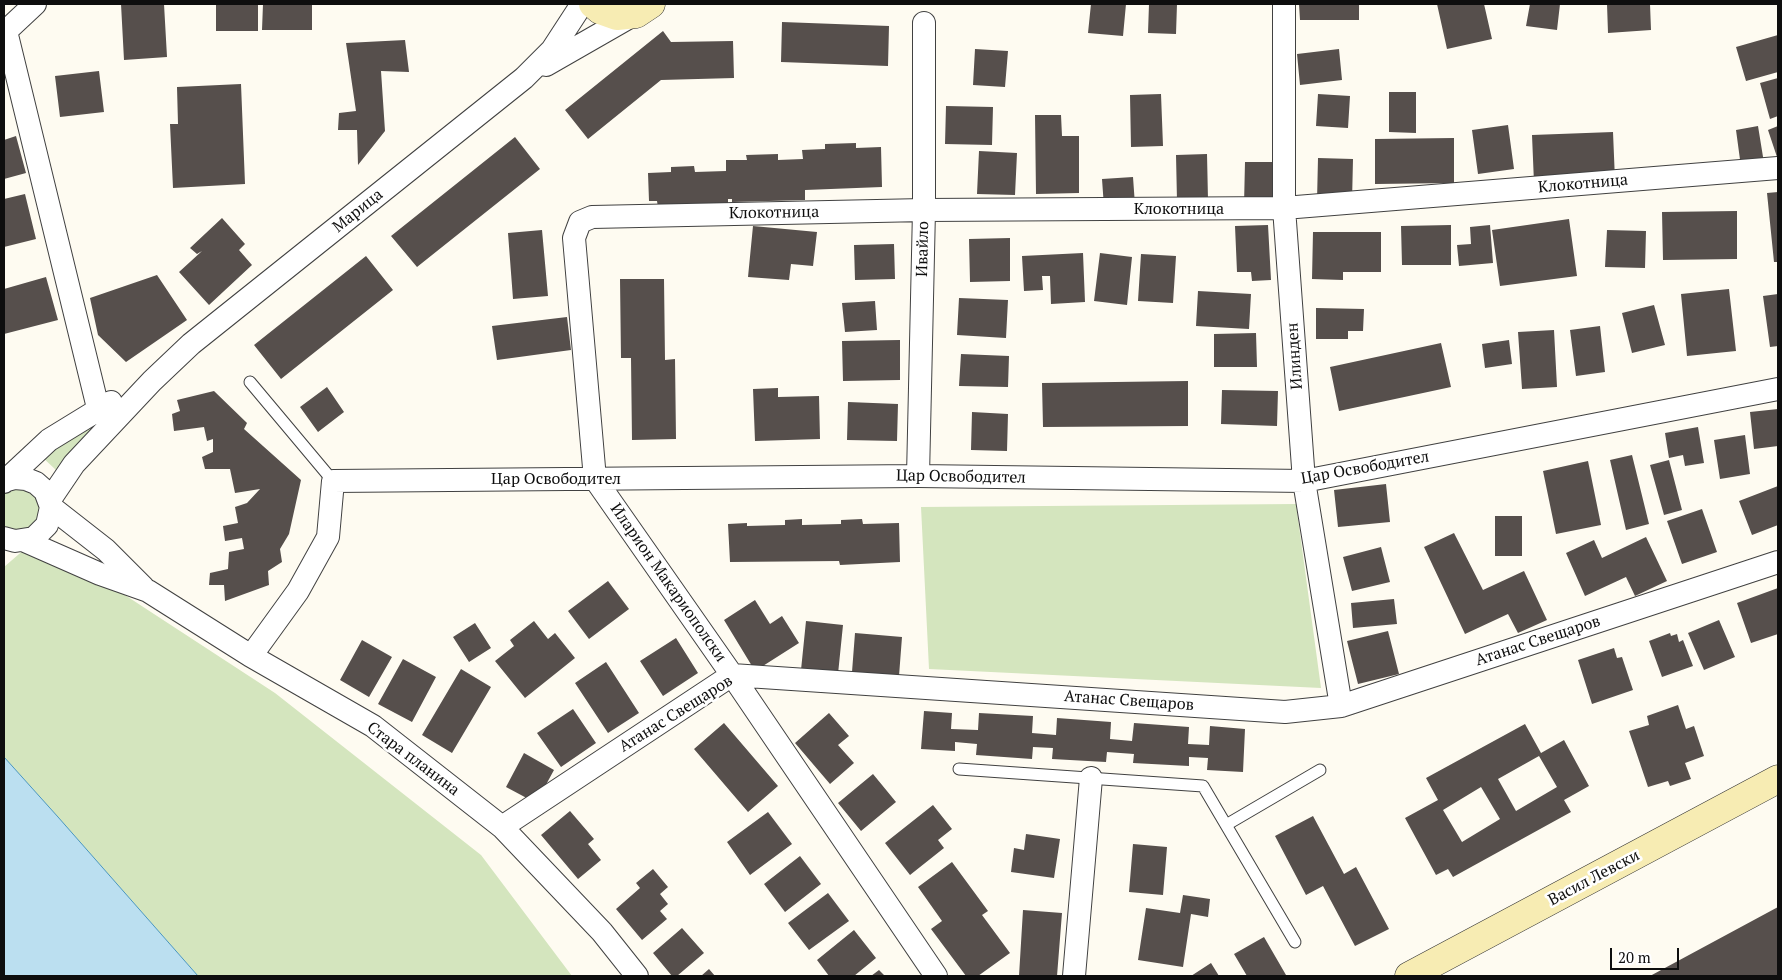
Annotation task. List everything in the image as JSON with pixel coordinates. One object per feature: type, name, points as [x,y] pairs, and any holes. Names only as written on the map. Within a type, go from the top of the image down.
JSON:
[{"type":"main road","points":[[593,4],[600,10],[617,16],[648,6]]},
{"type":"main road","name":"Васил Левски","points":[[1409,976],[1778,779]]},
{"type":"street","points":[[35,4],[5,32],[98,408]]},
{"type":"street","points":[[524,78],[552,50],[582,4]]},
{"type":"street","name":"Илинден","points":[[1284,4],[1284,208],[1304,481],[1341,706]]},
{"type":"street","points":[[524,78],[648,6]]},
{"type":"street","name":"Ивайло","points":[[918,476],[924,210],[924,23]]},
{"type":"street","name":"Марица","points":[[152,381],[191,344],[524,78]]},
{"type":"street","name":"Клокотница","points":[[580,222],[592,217],[924,210],[1284,208],[1778,168]]},
{"type":"street","name":"Иларион Макариополски","points":[[580,222],[574,238],[595,479],[732,675],[936,976]]},
{"type":"street","points":[[4,482],[49,440],[98,408],[152,381]]},
{"type":"street","points":[[12,542],[34,538],[47,525],[50,504],[74,464],[152,381]]},
{"type":"street","name":"Цар Освободител","points":[[333,481],[918,476],[1304,481],[1778,389]]},
{"type":"street","points":[[4,482],[15,478],[26,479],[36,483],[45,491],[50,504],[106,550],[148,591]]},
{"type":"street","points":[[250,656],[298,591],[328,537],[333,481]]},
{"type":"street","points":[[12,542],[148,591]]},
{"type":"street","name":"Атанас Свещаров","points":[[502,827],[732,675],[1285,712],[1341,706],[1778,562]]},
{"type":"street","name":"Стара планина","points":[[148,591],[250,656],[373,726],[502,827],[602,932],[637,976]]},
{"type":"street","points":[[1074,976],[1091,778]]},
{"type":"lane","points":[[250,382],[333,481]]},
{"type":"lane","points":[[959,769],[1203,786],[1295,942]]},
{"type":"lane","points":[[1226,825],[1320,770]]},
{"type":"green space","points":[[102,416],[57,471],[40,455]]},
{"type":"green space","points":[[17,486],[37,496],[40,510],[34,524],[21,531],[4,526],[4,491]]},
{"type":"green space","points":[[1296,504],[1321,688],[929,669],[921,507]]},
{"type":"green space","points":[[26,548],[82,567],[275,693],[481,855],[572,976],[198,976],[4,757],[4,567]]},
{"type":"water","points":[[4,757],[58,817],[198,976],[4,976]]},
{"type":"building","points":[[121,4],[164,4],[167,57],[124,60]]},
{"type":"building","points":[[216,4],[258,4],[258,31],[216,31]]},
{"type":"building","points":[[263,4],[312,4],[312,30],[262,30]]},
{"type":"building","points":[[1091,4],[1126,4],[1123,36],[1088,33]]},
{"type":"building","points":[[1149,4],[1177,4],[1176,34],[1148,33]]},
{"type":"building","points":[[1299,4],[1359,4],[1359,20],[1300,20]]},
{"type":"building","points":[[1437,4],[1484,4],[1492,39],[1447,49]]},
{"type":"building","points":[[1530,4],[1560,4],[1557,30],[1526,26]]},
{"type":"building","points":[[1607,4],[1650,4],[1651,30],[1608,33]]},
{"type":"building","points":[[782,22],[889,26],[888,66],[781,62]]},
{"type":"building","points":[[663,31],[671,42],[733,41],[734,78],[661,80],[588,139],[565,110]]},
{"type":"building","points":[[1778,35],[1778,72],[1746,81],[1736,47]]},
{"type":"building","points":[[405,40],[409,72],[381,71],[385,131],[358,165],[357,130],[338,130],[339,113],[356,111],[346,43]]},
{"type":"building","points":[[975,49],[1008,51],[1005,87],[973,85]]},
{"type":"building","points":[[1339,49],[1342,80],[1300,85],[1297,54]]},
{"type":"building","points":[[99,71],[104,112],[60,117],[55,76]]},
{"type":"building","points":[[1778,78],[1778,116],[1770,119],[1760,83]]},
{"type":"building","points":[[241,84],[245,184],[173,188],[170,124],[178,124],[177,87]]},
{"type":"building","points":[[1389,92],[1416,92],[1416,133],[1389,132]]},
{"type":"building","points":[[1161,94],[1163,146],[1131,147],[1130,95]]},
{"type":"building","points":[[1318,94],[1350,96],[1348,128],[1316,126]]},
{"type":"building","points":[[946,106],[993,107],[992,145],[945,144]]},
{"type":"building","points":[[1035,115],[1061,115],[1062,136],[1079,136],[1079,193],[1036,194]]},
{"type":"building","points":[[1508,125],[1514,169],[1478,174],[1472,130]]},
{"type":"building","points":[[1758,126],[1764,163],[1741,167],[1736,130]]},
{"type":"building","points":[[1778,126],[1778,160],[1768,130]]},
{"type":"building","points":[[1613,132],[1615,180],[1534,183],[1532,135]]},
{"type":"building","points":[[16,136],[26,173],[4,179],[4,140]]},
{"type":"building","points":[[515,137],[540,169],[417,267],[391,236]]},
{"type":"building","points":[[1454,138],[1454,183],[1375,184],[1375,139]]},
{"type":"building","points":[[856,143],[856,148],[881,147],[882,187],[805,190],[805,200],[732,202],[732,199],[728,199],[728,208],[658,207],[657,201],[649,201],[648,173],[671,172],[671,167],[694,166],[695,172],[726,171],[726,160],[747,160],[746,155],[778,154],[778,160],[803,159],[802,150],[825,149],[825,144]]},
{"type":"building","points":[[979,151],[1017,153],[1015,195],[977,194]]},
{"type":"building","points":[[1207,154],[1208,200],[1177,201],[1176,155]]},
{"type":"building","points":[[1318,158],[1353,159],[1352,202],[1317,201]]},
{"type":"building","points":[[1245,162],[1275,162],[1275,206],[1244,205]]},
{"type":"building","points":[[1133,177],[1135,205],[1104,207],[1102,179]]},
{"type":"building","points":[[1778,192],[1778,262],[1774,262],[1767,193]]},
{"type":"building","points":[[25,194],[36,239],[4,247],[4,199]]},
{"type":"building","points":[[1737,211],[1737,259],[1663,260],[1662,212]]},
{"type":"building","points":[[222,218],[245,244],[239,250],[252,265],[209,305],[179,272],[202,251],[197,254],[190,248]]},
{"type":"building","points":[[1569,219],[1577,276],[1500,286],[1492,230]]},
{"type":"building","points":[[1268,225],[1271,280],[1252,281],[1251,272],[1237,272],[1235,226]]},
{"type":"building","points":[[1451,225],[1451,265],[1402,265],[1401,226]]},
{"type":"building","points":[[1490,225],[1493,263],[1459,266],[1457,245],[1471,244],[1470,227]]},
{"type":"building","points":[[753,226],[817,232],[813,266],[791,264],[789,280],[748,277]]},
{"type":"building","points":[[542,230],[548,296],[513,299],[508,233]]},
{"type":"building","points":[[1607,230],[1646,231],[1645,268],[1605,267]]},
{"type":"building","points":[[1313,232],[1381,232],[1381,272],[1343,272],[1343,280],[1312,279]]},
{"type":"building","points":[[1010,238],[1010,281],[970,282],[969,239]]},
{"type":"building","points":[[894,244],[895,279],[855,280],[854,245]]},
{"type":"building","points":[[1083,253],[1085,302],[1051,304],[1050,276],[1042,276],[1043,290],[1024,291],[1022,256]]},
{"type":"building","points":[[1100,253],[1132,257],[1127,305],[1094,301]]},
{"type":"building","points":[[1141,254],[1176,256],[1173,303],[1138,301]]},
{"type":"building","points":[[366,256],[393,290],[281,379],[254,345]]},
{"type":"building","points":[[157,275],[187,320],[126,362],[98,335],[90,298]]},
{"type":"building","points":[[46,277],[58,320],[4,334],[4,289]]},
{"type":"building","points":[[620,279],[664,279],[665,360],[675,359],[676,439],[632,440],[631,358],[621,358]]},
{"type":"building","points":[[1729,289],[1736,351],[1687,356],[1681,294]]},
{"type":"building","points":[[1198,291],[1251,294],[1249,329],[1196,326]]},
{"type":"building","points":[[1778,294],[1778,346],[1770,347],[1763,296]]},
{"type":"building","points":[[959,298],[1008,300],[1006,338],[957,335]]},
{"type":"building","points":[[875,301],[877,330],[845,332],[842,303]]},
{"type":"building","points":[[1654,305],[1665,345],[1632,353],[1622,313]]},
{"type":"building","points":[[1316,308],[1364,309],[1363,331],[1348,331],[1348,339],[1316,339]]},
{"type":"building","points":[[567,317],[571,350],[497,360],[492,326]]},
{"type":"building","points":[[1600,326],[1605,372],[1576,376],[1570,330]]},
{"type":"building","points":[[1554,330],[1557,387],[1522,389],[1518,332]]},
{"type":"building","points":[[1256,333],[1257,367],[1214,367],[1214,334]]},
{"type":"building","points":[[900,340],[900,380],[843,381],[842,341]]},
{"type":"building","points":[[1509,340],[1512,364],[1485,368],[1482,344]]},
{"type":"building","points":[[1441,343],[1451,387],[1339,411],[1330,367]]},
{"type":"building","points":[[961,354],[1009,356],[1008,387],[959,386]]},
{"type":"building","points":[[1188,381],[1188,426],[1043,427],[1042,383]]},
{"type":"building","points":[[327,387],[344,412],[318,432],[300,407]]},
{"type":"building","points":[[778,388],[778,397],[819,396],[820,439],[755,441],[753,389]]},
{"type":"building","points":[[1222,390],[1278,391],[1277,426],[1221,424]]},
{"type":"building","points":[[214,391],[247,423],[244,429],[301,480],[289,534],[280,549],[282,562],[268,571],[269,585],[225,601],[224,585],[209,585],[210,573],[228,569],[229,552],[244,549],[242,538],[225,541],[223,526],[238,523],[235,507],[247,503],[260,489],[235,493],[230,469],[205,469],[202,457],[213,452],[213,439],[207,441],[204,427],[174,431],[172,414],[180,411],[177,400]]},
{"type":"building","points":[[848,402],[898,404],[897,441],[847,440]]},
{"type":"building","points":[[1778,409],[1778,446],[1754,449],[1750,412]]},
{"type":"building","points":[[972,412],[1008,414],[1007,451],[971,450]]},
{"type":"building","points":[[1698,427],[1704,463],[1685,466],[1683,455],[1669,458],[1665,433]]},
{"type":"building","points":[[1745,435],[1750,474],[1720,479],[1714,440]]},
{"type":"building","points":[[1632,455],[1649,524],[1626,530],[1610,460]]},
{"type":"building","points":[[1669,460],[1682,510],[1664,515],[1650,465]]},
{"type":"building","points":[[1588,461],[1601,525],[1556,534],[1543,471]]},
{"type":"building","points":[[1386,484],[1390,522],[1338,527],[1334,490]]},
{"type":"building","points":[[1778,486],[1778,525],[1752,535],[1739,501]]},
{"type":"building","points":[[1702,509],[1717,552],[1682,564],[1667,521]]},
{"type":"building","points":[[1495,516],[1522,516],[1522,556],[1495,556]]},
{"type":"building","points":[[802,519],[802,525],[841,524],[841,520],[862,519],[863,524],[899,523],[900,562],[840,565],[839,561],[730,562],[728,524],[747,523],[747,526],[785,525],[785,520]]},
{"type":"building","points":[[1454,533],[1483,590],[1524,571],[1547,620],[1518,633],[1508,614],[1465,634],[1424,547]]},
{"type":"building","points":[[1646,537],[1667,581],[1635,596],[1626,577],[1585,596],[1566,553],[1594,540],[1602,558]]},
{"type":"building","points":[[1381,547],[1390,582],[1352,591],[1343,557]]},
{"type":"building","points":[[608,581],[629,609],[589,639],[568,611]]},
{"type":"building","points":[[1778,588],[1778,634],[1751,643],[1737,603]]},
{"type":"building","points":[[1394,599],[1397,624],[1353,628],[1351,603]]},
{"type":"building","points":[[755,600],[770,624],[782,616],[799,643],[755,671],[724,620]]},
{"type":"building","points":[[1719,620],[1735,657],[1704,670],[1688,633]]},
{"type":"building","points":[[534,621],[548,639],[555,633],[575,658],[525,698],[495,661],[514,646],[510,640]]},
{"type":"building","points":[[806,621],[843,625],[838,674],[801,670]]},
{"type":"building","points":[[475,623],[491,648],[469,662],[453,637]]},
{"type":"building","points":[[1388,631],[1399,674],[1358,684],[1347,641]]},
{"type":"building","points":[[855,633],[902,637],[899,676],[852,672]]},
{"type":"building","points":[[1670,633],[1671,636],[1677,634],[1679,642],[1683,640],[1693,666],[1662,677],[1649,641]]},
{"type":"building","points":[[676,638],[698,673],[663,696],[640,661]]},
{"type":"building","points":[[362,640],[392,657],[369,697],[340,680]]},
{"type":"building","points":[[1614,648],[1617,658],[1622,657],[1633,690],[1592,704],[1578,660]]},
{"type":"building","points":[[403,659],[436,677],[412,722],[378,704]]},
{"type":"building","points":[[606,662],[639,713],[608,733],[575,683]]},
{"type":"building","points":[[461,669],[491,687],[452,753],[422,735]]},
{"type":"building","points":[[1678,705],[1686,729],[1694,726],[1704,756],[1685,763],[1691,779],[1670,786],[1668,781],[1648,787],[1629,731],[1649,725],[1647,716]]},
{"type":"building","points":[[573,709],[596,743],[561,767],[537,733]]},
{"type":"building","points":[[924,711],[952,713],[951,729],[978,730],[979,713],[1033,716],[1032,733],[1056,735],[1057,718],[1111,722],[1110,739],[1132,741],[1134,723],[1189,727],[1188,744],[1209,745],[1210,726],[1245,729],[1243,772],[1207,770],[1208,758],[1189,757],[1189,766],[1133,763],[1134,754],[1107,752],[1106,762],[1052,759],[1053,748],[1033,747],[1032,759],[976,755],[977,744],[955,742],[955,751],[921,749]]},
{"type":"building","points":[[829,713],[849,736],[838,745],[854,763],[830,784],[795,743]]},
{"type":"building","points":[[724,723],[778,786],[748,812],[694,749]]},
{"type":"building","points":[[1525,724],[1541,753],[1564,740],[1589,786],[1564,800],[1571,812],[1453,877],[1448,869],[1436,875],[1405,818],[1438,800],[1426,778]],"holes":[[[1539,756],[1557,787],[1516,811],[1498,779]],[[1481,787],[1500,819],[1462,842],[1443,810]]]},
{"type":"building","points":[[524,753],[554,770],[536,803],[506,787]]},
{"type":"building","points":[[873,774],[896,802],[861,831],[838,803]]},
{"type":"building","points":[[933,805],[952,829],[938,840],[944,848],[910,875],[885,843]]},
{"type":"building","points":[[570,811],[594,839],[588,844],[601,860],[578,879],[541,835]]},
{"type":"building","points":[[768,812],[792,844],[750,875],[727,842]]},
{"type":"building","points":[[1313,816],[1344,874],[1356,867],[1389,929],[1355,946],[1323,886],[1306,895],[1275,836]]},
{"type":"building","points":[[1026,834],[1060,839],[1054,878],[1011,872],[1014,848],[1024,850]]},
{"type":"building","points":[[1133,844],[1167,847],[1163,895],[1129,892]]},
{"type":"building","points":[[800,856],[821,884],[785,912],[764,884]]},
{"type":"building","points":[[952,862],[988,911],[982,915],[1010,953],[978,976],[966,976],[931,929],[942,921],[918,887]]},
{"type":"building","points":[[653,869],[668,887],[660,894],[668,904],[660,911],[667,919],[642,940],[616,909],[640,888],[636,883]]},
{"type":"building","points":[[828,893],[849,921],[809,950],[788,923]]},
{"type":"building","points":[[1183,895],[1210,899],[1208,917],[1191,914],[1183,967],[1138,960],[1146,908],[1180,913]]},
{"type":"building","points":[[1778,907],[1778,976],[1650,976]]},
{"type":"building","points":[[1023,910],[1062,913],[1057,976],[1019,976]]},
{"type":"building","points":[[682,928],[704,953],[677,976],[672,976],[653,953]]},
{"type":"building","points":[[854,930],[876,958],[854,976],[829,976],[817,960]]},
{"type":"building","points":[[1264,937],[1286,975],[1247,976],[1234,954]]},
{"type":"building","points":[[1211,963],[1219,976],[1191,976]]},
{"type":"building","points":[[709,969],[715,976],[701,976]]},
{"type":"building","points":[[879,970],[885,976],[871,976]]}]
